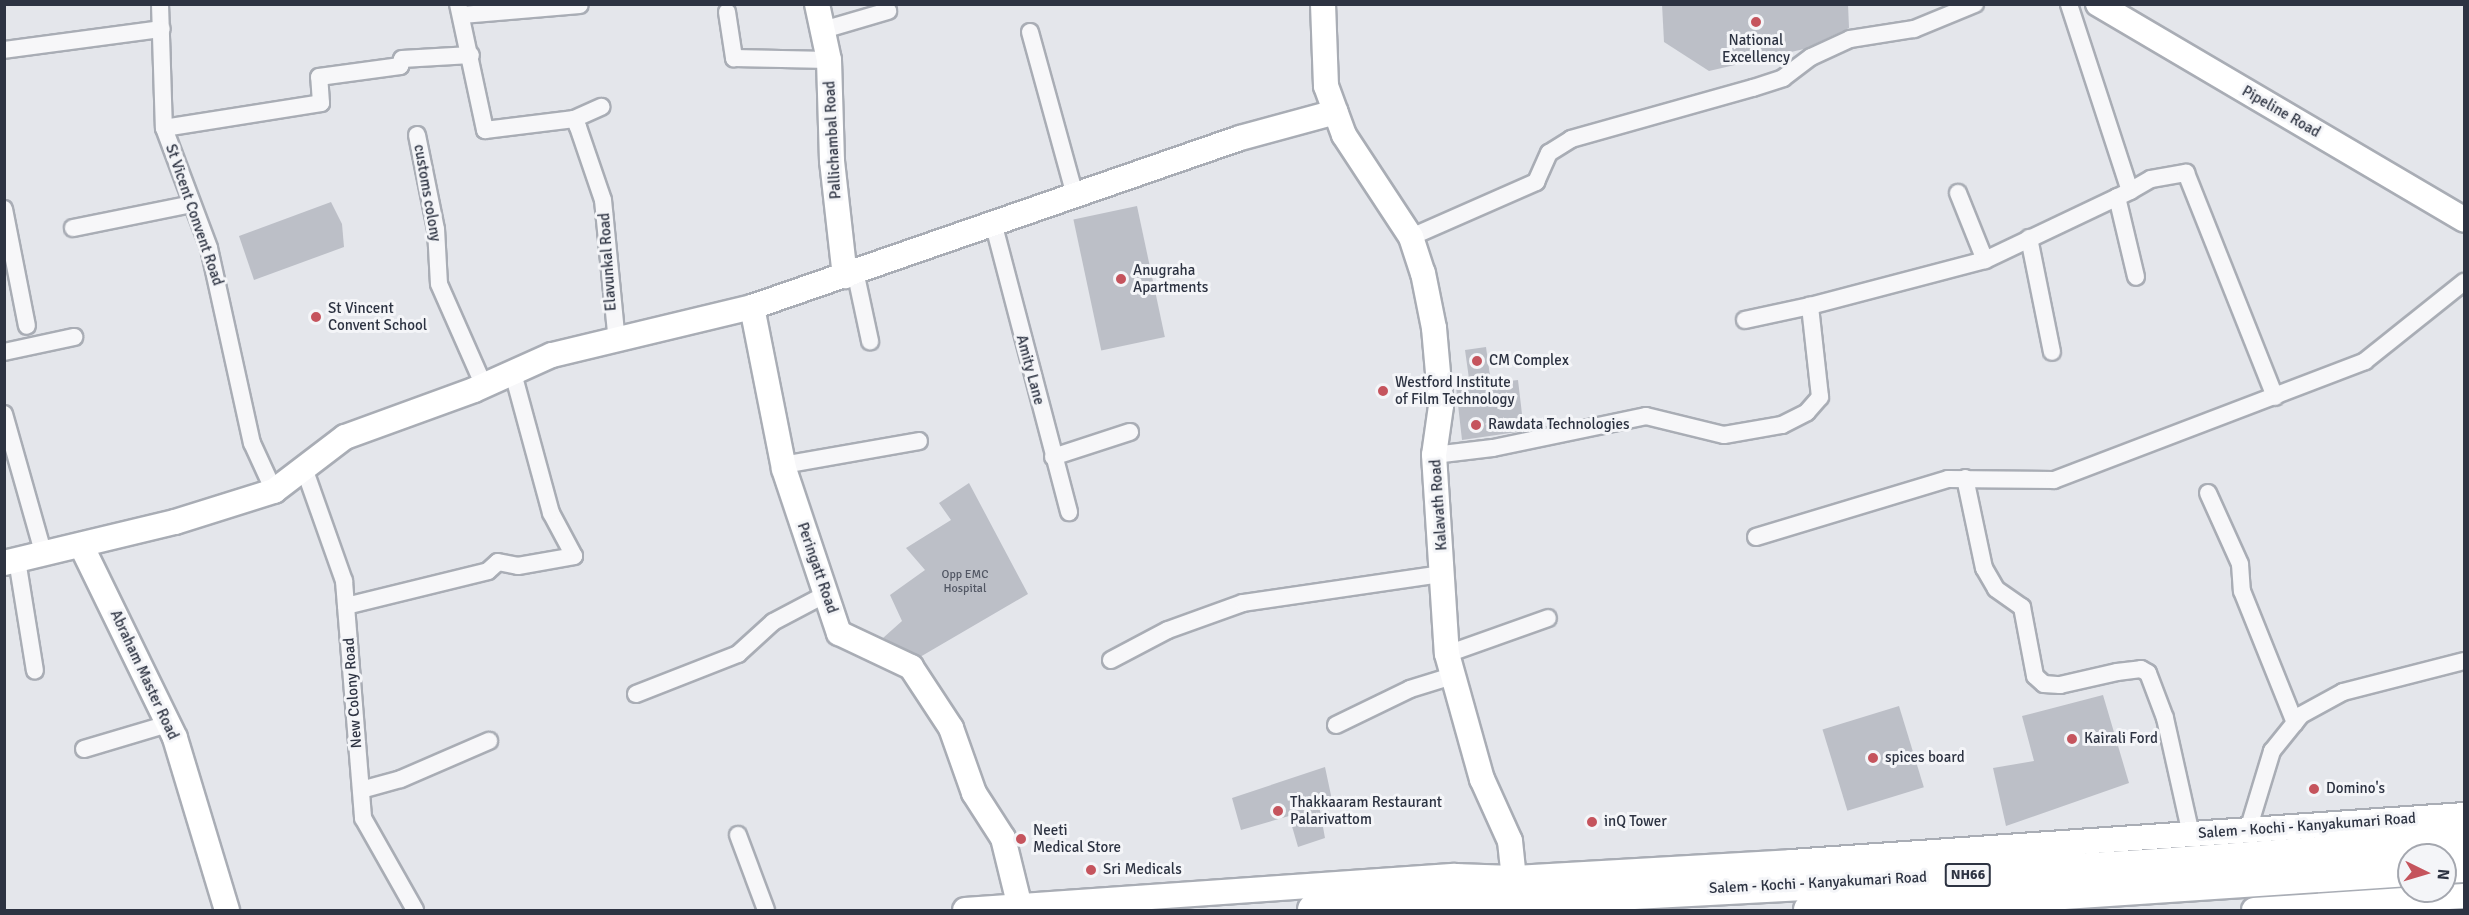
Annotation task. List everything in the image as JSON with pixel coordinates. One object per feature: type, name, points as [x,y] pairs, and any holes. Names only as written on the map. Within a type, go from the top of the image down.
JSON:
[{"type":"highway","name":"Salem - Kochi - Kanyakumari Road","points":[[1314,910],[1791,873],[2144,866],[2464,842]]},
{"type":"highway","name":"Salem - Kochi - Kanyakumari Road","points":[[1810,910],[2397,871]]},
{"type":"street","name":"St Vicent Convent Road","points":[[160,4],[164,128],[222,294],[233,370],[252,442],[274,491]]},
{"type":"street","name":"Pallichambal Road","points":[[818,4],[829,60],[832,161],[850,273]]},
{"type":"street","name":"Kalavath Road","points":[[1323,4],[1326,86],[1344,135],[1411,237],[1434,328],[1441,406],[1434,455],[1450,665],[1482,779],[1510,840],[1514,878]]},
{"type":"street","points":[[1411,237],[1536,182],[1549,153],[1571,139],[1763,85],[1850,39],[1914,29],[1975,4]]},
{"type":"street","points":[[2069,4],[2123,194],[2136,277]]},
{"type":"street","name":"Pipeline Road","points":[[2098,4],[2464,220]]},
{"type":"street","points":[[580,5],[460,10],[471,55],[472,84],[485,130],[574,119],[601,108]]},
{"type":"street","points":[[823,30],[888,11]]},
{"type":"street","points":[[727,12],[734,58],[829,60]]},
{"type":"street","points":[[4,50],[162,29]]},
{"type":"street","points":[[1030,32],[1076,195]]},
{"type":"street","points":[[164,128],[321,103],[319,77],[400,66],[402,59],[471,55]]},
{"type":"street","points":[[35,671],[11,562],[82,547],[274,491],[345,437],[484,386],[552,355],[617,342],[752,307],[994,226],[1240,138],[1336,112]]},
{"type":"street","name":"Elavunkal Road","points":[[574,119],[603,201],[617,342]]},
{"type":"street","name":"customs colony","points":[[417,135],[436,229],[439,284],[484,386]]},
{"type":"street","points":[[1745,320],[1810,306],[1985,260],[2151,179],[2186,172],[2275,397]]},
{"type":"street","points":[[1958,193],[1985,260]]},
{"type":"street","points":[[74,228],[192,204]]},
{"type":"street","points":[[4,209],[27,326]]},
{"type":"street","name":"Amity Lane","points":[[994,226],[1069,512]]},
{"type":"street","points":[[2030,238],[2052,352]]},
{"type":"street","points":[[850,273],[870,341]]},
{"type":"street","points":[[1756,537],[1965,478],[2029,483],[2054,480],[2366,362],[2464,282]]},
{"type":"street","points":[[1434,455],[1492,448],[1646,416],[1724,435],[1782,425],[1807,412],[1820,397],[1810,306]]},
{"type":"street","name":"Peringatt Road","points":[[752,307],[783,465],[839,633],[911,667],[951,728],[974,793],[1003,837],[1020,907]]},
{"type":"street","points":[[4,351],[74,337]]},
{"type":"street","points":[[346,606],[488,571],[498,562],[518,566],[574,556],[551,513],[513,373]]},
{"type":"street","points":[[4,414],[44,555]]},
{"type":"street","points":[[1053,457],[1130,432]]},
{"type":"street","points":[[783,465],[919,441]]},
{"type":"street","name":"New Colony Road","points":[[304,468],[344,581],[363,819],[415,910]]},
{"type":"street","points":[[1965,478],[1984,567],[1996,589],[2022,608],[2035,676],[2044,684],[2060,685],[2140,669],[2148,674],[2165,718],[2192,834]]},
{"type":"street","points":[[2208,492],[2240,564],[2242,591],[2295,723]]},
{"type":"street","name":"Abraham Master Road","points":[[82,547],[168,724],[227,910]]},
{"type":"street","points":[[1111,660],[1168,630],[1243,603],[1443,574]]},
{"type":"street","points":[[636,694],[738,654],[773,621],[826,594]]},
{"type":"street","points":[[1336,725],[1410,689],[1450,665],[1548,618]]},
{"type":"street","points":[[2248,830],[2272,751],[2295,723],[2343,692],[2464,661]]},
{"type":"street","points":[[84,750],[168,724]]},
{"type":"street","points":[[361,790],[401,779],[489,741]]},
{"type":"street","name":"Salem - Kochi - Kanyakumari Road","points":[[1791,873],[2192,834],[2464,815]]},
{"type":"street","points":[[738,835],[766,910]]},
{"type":"street","points":[[964,910],[1455,876],[1514,878],[1791,873]]},
{"type":"street","points":[[2259,910],[2464,896]]},
{"type":"building","name":"National Excellency","points":[[1662,4],[1848,4],[1849,28],[1804,49],[1709,71],[1664,42]]},
{"type":"building","points":[[331,202],[342,224],[344,247],[254,280],[239,236]]},
{"type":"building","name":"Anugraha Apartments","points":[[1137,206],[1165,337],[1101,351],[1073,220]]},
{"type":"building","points":[[1486,347],[1491,383],[1518,380],[1524,431],[1462,440],[1456,387],[1470,386],[1465,350]]},
{"type":"building","points":[[969,483],[1028,594],[920,657],[883,638],[902,621],[890,595],[925,570],[906,548],[951,520],[939,503]]},
{"type":"building","name":"Kairali Ford","points":[[2103,695],[2129,783],[2006,826],[1993,768],[2034,761],[2022,716]]},
{"type":"building","name":"spices board","points":[[1899,706],[1924,787],[1847,811],[1822,729]]},
{"type":"building","name":"Thakkaaram Restaurant Palarivattom","points":[[1325,767],[1332,800],[1319,805],[1325,838],[1298,847],[1289,816],[1241,830],[1232,798]]},
{"type":"place","name":"National Excellency","points":[[1756,22]]},
{"type":"place","name":"Anugraha Apartments","points":[[1121,279]]},
{"type":"place","name":"St Vincent Convent School","points":[[316,317]]},
{"type":"place","name":"CM Complex","points":[[1477,361]]},
{"type":"place","name":"Westford Institute of Film Technology","points":[[1383,391]]},
{"type":"place","name":"Rawdata Technologies","points":[[1476,425]]},
{"type":"place","name":"Kairali Ford","points":[[2072,739]]},
{"type":"place","name":"spices board","points":[[1873,758]]},
{"type":"place","name":"Domino's","points":[[2314,789]]},
{"type":"place","name":"Thakkaaram Restaurant Palarivattom","points":[[1278,811]]},
{"type":"place","name":"inQ Tower","points":[[1592,822]]},
{"type":"place","name":"Neeti Medical Store","points":[[1021,839]]},
{"type":"place","name":"Sri Medicals","points":[[1091,870]]}]
